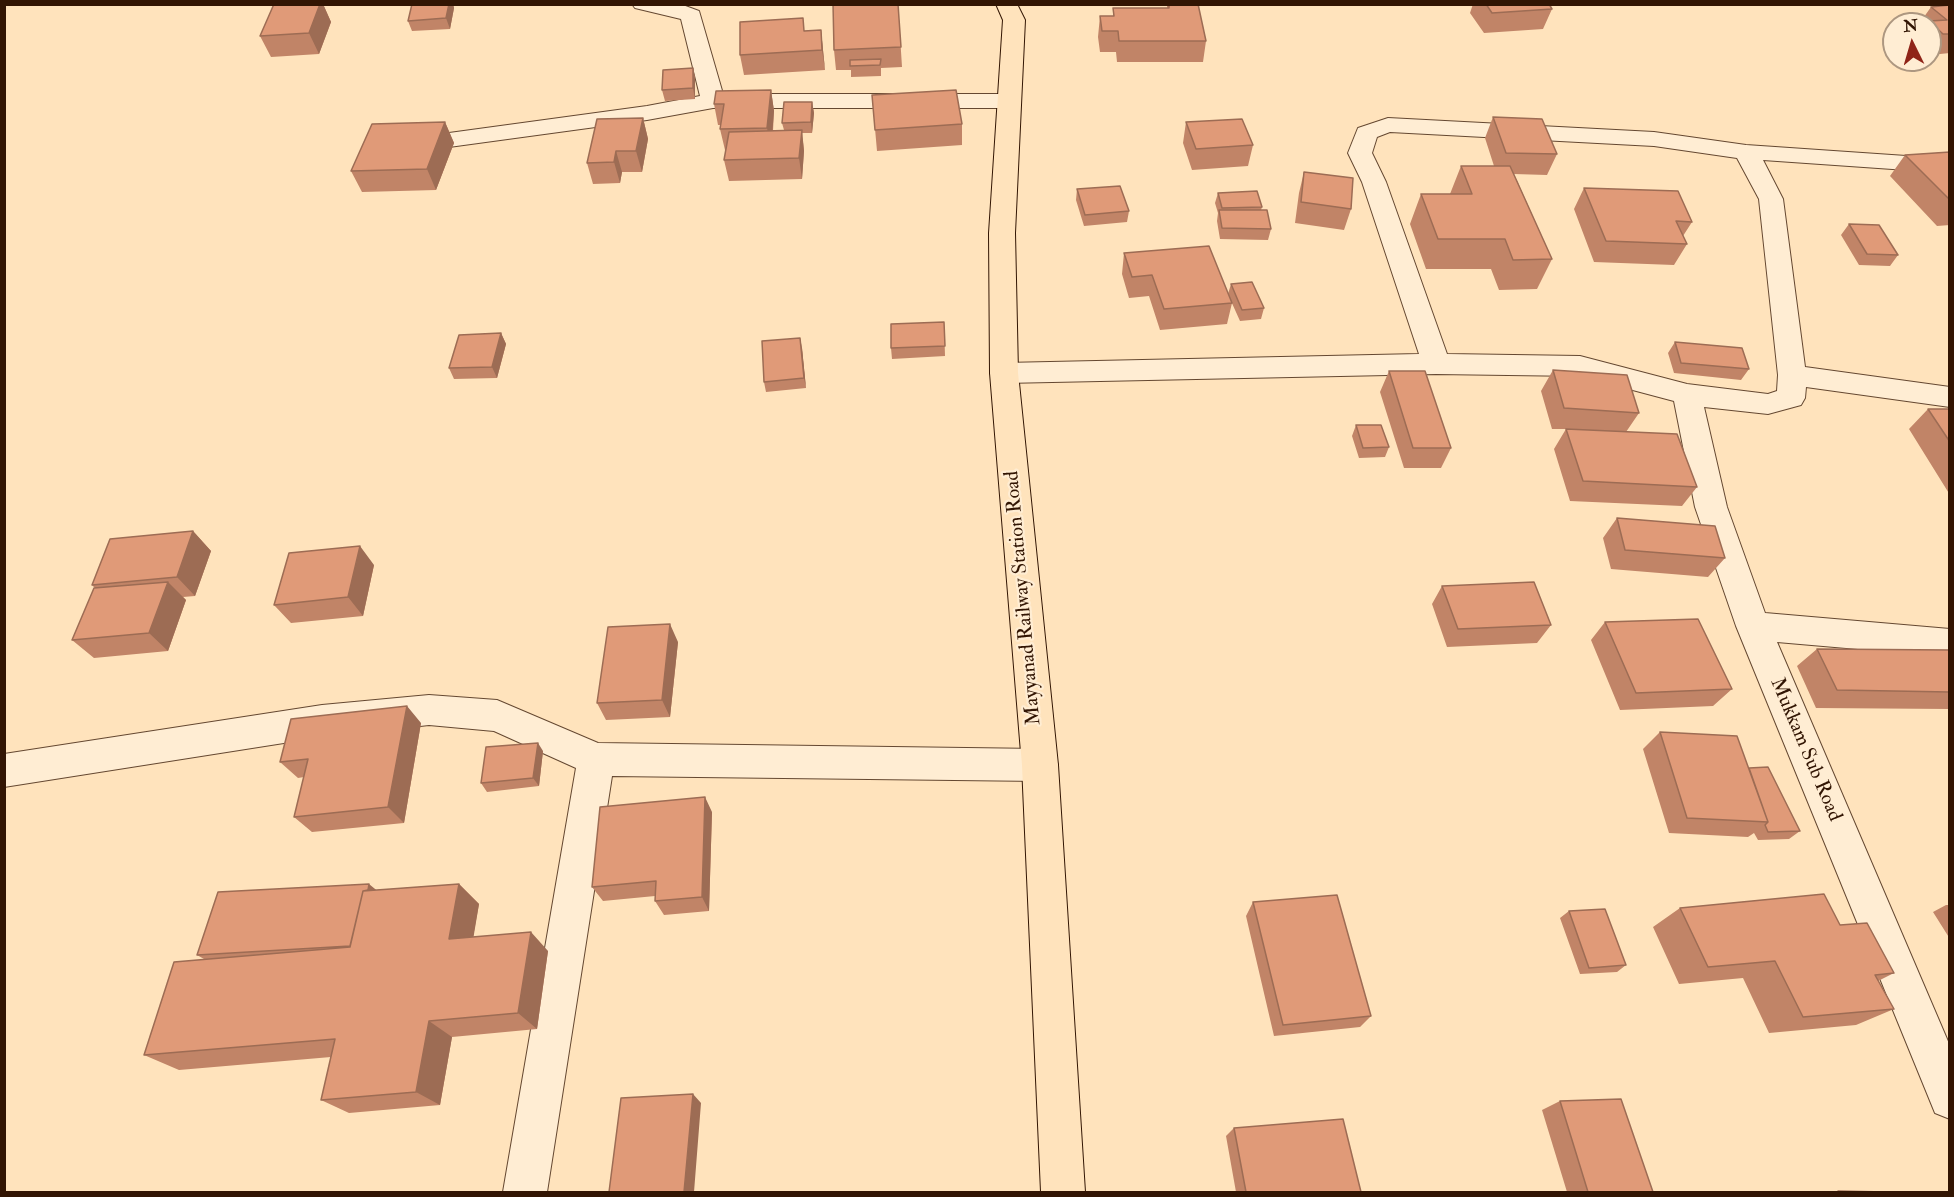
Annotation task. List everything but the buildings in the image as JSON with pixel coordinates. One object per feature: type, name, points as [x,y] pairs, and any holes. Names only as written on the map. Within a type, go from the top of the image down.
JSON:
[{"type":"main road","name":"Mayyanad Railway Station Road","points":[[1006,4],[1014,20],[1002,233],[1004,373],[1040,765],[1063,1192]]},
{"type":"street","points":[[642,4],[681,11],[691,16],[713,101]]},
{"type":"street","points":[[450,140],[647,113],[713,101],[1010,101]]},
{"type":"street","points":[[1436,364],[1374,182],[1360,153],[1366,133],[1388,125],[1654,139],[1746,152],[1950,166]]},
{"type":"street","points":[[1004,373],[1436,364],[1580,366],[1687,393],[1768,404],[1791,398],[1792,375],[1771,199],[1746,152]]},
{"type":"street","points":[[1792,375],[1950,398]]},
{"type":"street","name":"Mukkam Sub Road","points":[[1687,393],[1711,507],[1753,626],[1950,1098]]},
{"type":"street","points":[[1753,626],[1950,643]]},
{"type":"street","points":[[4,771],[322,721],[429,710],[497,716],[596,759],[1040,765]]},
{"type":"street","points":[[525,1192],[596,759]]}]
